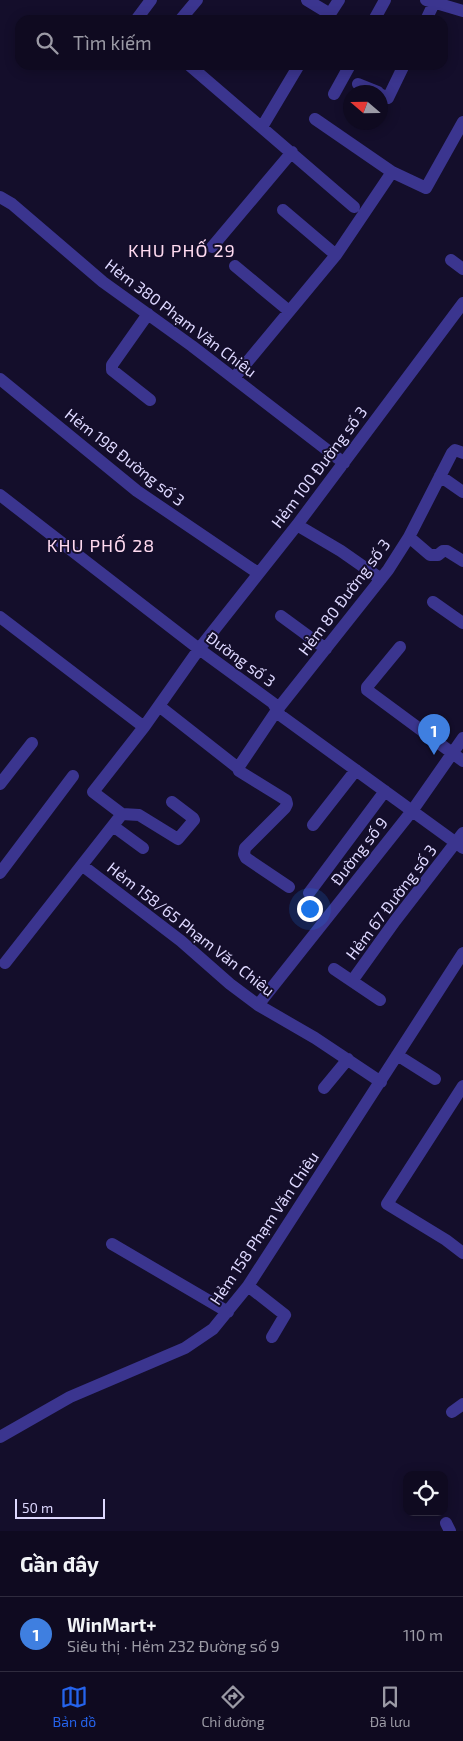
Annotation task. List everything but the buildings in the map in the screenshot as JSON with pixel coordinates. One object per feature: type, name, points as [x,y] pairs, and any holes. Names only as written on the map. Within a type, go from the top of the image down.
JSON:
[{"type":"street","points":[[140,15],[151,0]]},
{"type":"street","points":[[185,15],[197,0]]},
{"type":"street","points":[[306,0],[325,15]]},
{"type":"street","points":[[329,15],[339,0]]},
{"type":"street","points":[[377,15],[385,0]]},
{"type":"street","points":[[427,15],[430,1],[463,11]]},
{"type":"street","points":[[195,70],[354,207]]},
{"type":"street","points":[[262,127],[296,70]]},
{"type":"street","points":[[334,94],[347,70]]},
{"type":"street","points":[[388,98],[402,70]]},
{"type":"street","points":[[314,119],[392,172],[426,188],[463,122]]},
{"type":"street","points":[[212,247],[292,152]]},
{"type":"street","points":[[234,378],[336,255],[392,172]]},
{"type":"street","name":"Hẻm 380 Phạm Văn Chiêu","points":[[0,197],[12,204],[102,282],[148,314],[344,462]]},
{"type":"street","points":[[283,210],[336,255]]},
{"type":"street","points":[[452,260],[463,269]]},
{"type":"street","points":[[235,266],[289,311]]},
{"type":"street","name":"Hẻm 100 Đường số 3","points":[[122,814],[93,792],[159,706],[199,649],[297,525],[463,303]]},
{"type":"street","points":[[148,314],[112,365],[112,370],[150,400]]},
{"type":"street","name":"Hẻm 198 Đường số 3","points":[[0,379],[137,491],[258,573]]},
{"type":"street","name":"Hẻm 80 Đường số 3","points":[[238,768],[277,710],[381,578],[409,537],[452,453],[455,450],[461,452]]},
{"type":"street","points":[[440,476],[463,492]]},
{"type":"street","name":"Đường số 3","points":[[0,495],[199,649],[274,703],[280,715],[412,811],[461,842]]},
{"type":"street","points":[[297,525],[381,578]]},
{"type":"street","points":[[409,537],[430,555],[438,555],[443,551],[447,551],[463,561]]},
{"type":"street","points":[[433,602],[463,623]]},
{"type":"street","points":[[281,616],[326,649]]},
{"type":"street","points":[[0,617],[144,726]]},
{"type":"street","points":[[400,647],[367,687],[367,690],[463,761]]},
{"type":"street","points":[[159,706],[238,768],[239,771],[286,800],[285,808],[245,848],[244,854],[246,858],[289,887]]},
{"type":"street","name":"Đường số 9","points":[[258,1005],[412,811],[463,738]]},
{"type":"street","points":[[0,784],[32,743]]},
{"type":"street","points":[[313,825],[356,770]]},
{"type":"street","points":[[0,873],[72,776]]},
{"type":"street","points":[[309,892],[385,791]]},
{"type":"street","points":[[5,963],[122,814],[139,815],[178,839],[194,820],[172,802]]},
{"type":"street","points":[[113,826],[143,848]]},
{"type":"street","name":"Hẻm 67 Đường số 3","points":[[352,981],[395,920],[461,842]]},
{"type":"street","name":"Hẻm 158/65 Phạm Văn Chiêu","points":[[83,866],[258,1005],[348,1059],[381,1082]]},
{"type":"street","name":"Hẻm 158 Phạm Văn Chiêu","points":[[0,1437],[70,1397],[185,1348],[213,1329],[248,1286],[463,953]]},
{"type":"street","name":"Hẻm 67 Đường số 3","points":[[334,969],[380,1000]]},
{"type":"street","points":[[401,1050],[435,1079]]},
{"type":"street","points":[[324,1088],[348,1059]]},
{"type":"street","points":[[463,1086],[387,1204],[446,1240],[463,1253]]},
{"type":"street","points":[[112,1244],[228,1312]]},
{"type":"street","points":[[248,1286],[285,1315],[272,1337]]},
{"type":"street","points":[[452,1412],[463,1404]]},
{"type":"place","name":"WinMart+","points":[[434,755]]},
{"type":"district","name":"KHU PHỐ 29","points":[[182,251]]},
{"type":"district","name":"KHU PHỐ 28","points":[[101,546]]}]
